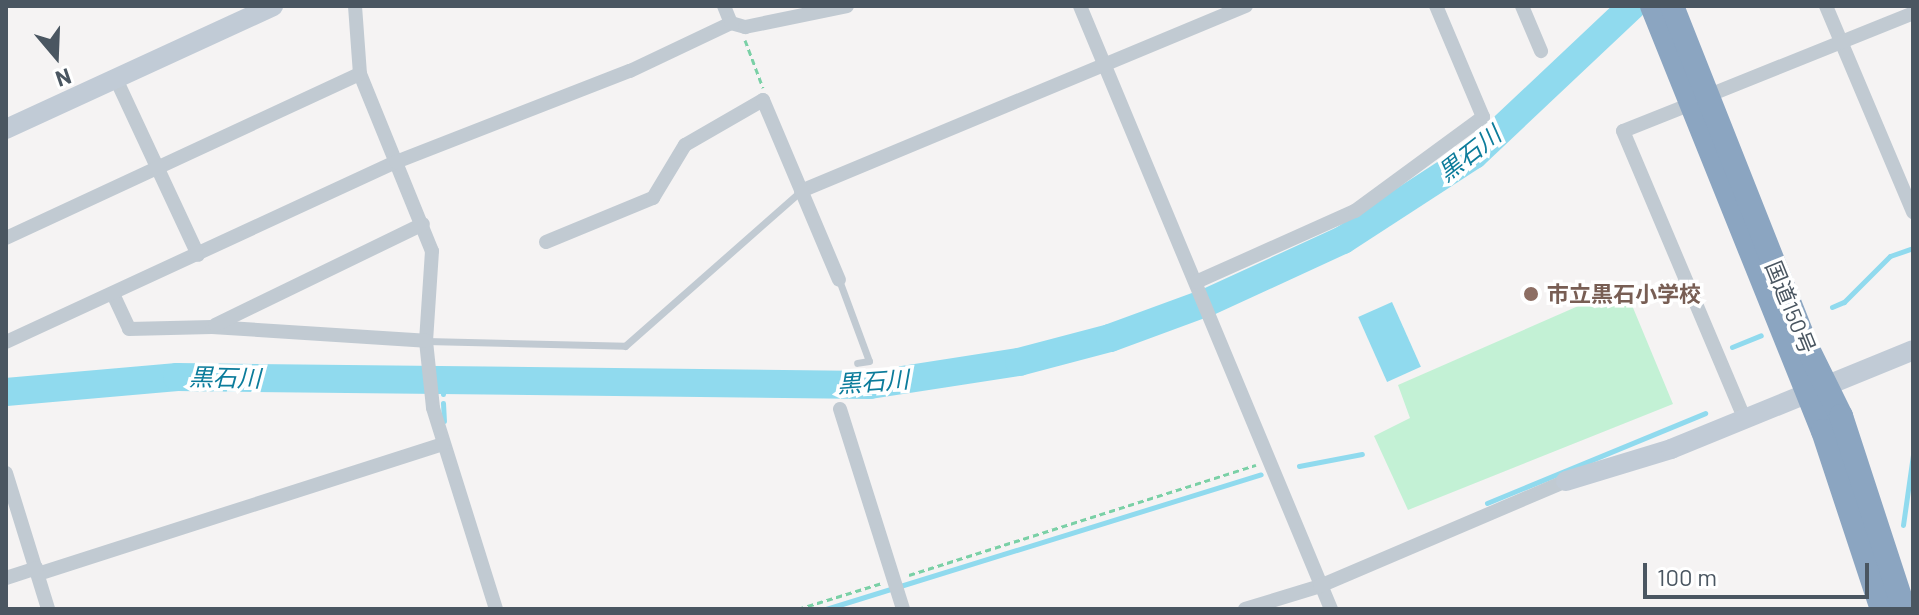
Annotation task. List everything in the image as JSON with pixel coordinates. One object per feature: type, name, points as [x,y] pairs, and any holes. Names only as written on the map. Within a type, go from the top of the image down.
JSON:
[{"type":"highway","name":"国道150号","points":[[1660,9],[1815,391],[1882,609]]},
{"type":"highway","name":"国道150号","points":[[1815,391],[1864,479],[1904,609]]},
{"type":"street","points":[[6,129],[273,6]]},
{"type":"street","points":[[355,6],[360,74],[432,251],[426,341],[433,408],[496,609]]},
{"type":"street","points":[[724,6],[731,23]]},
{"type":"street","points":[[6,342],[396,162],[630,71],[731,23],[745,27],[847,6]]},
{"type":"street","points":[[1080,6],[1198,285],[1267,462],[1331,609]]},
{"type":"street","points":[[801,191],[1246,6]]},
{"type":"street","points":[[1198,285],[1355,211],[1483,117],[1436,6]]},
{"type":"street","points":[[1522,6],[1541,51]]},
{"type":"street","points":[[1826,6],[1913,212]]},
{"type":"street","points":[[1745,420],[1623,131],[1913,13]]},
{"type":"street","points":[[6,238],[360,74]]},
{"type":"street","points":[[116,79],[198,255]]},
{"type":"street","points":[[546,242],[653,198],[685,145],[763,100],[839,280]]},
{"type":"street","points":[[212,327],[423,224]]},
{"type":"street","points":[[113,294],[129,329],[212,327],[426,341]]},
{"type":"street","points":[[1245,609],[1320,586],[1566,481],[1650,457],[1913,350]]},
{"type":"street","points":[[840,409],[903,609]]},
{"type":"street","points":[[6,578],[443,444]]},
{"type":"street","points":[[6,473],[48,609]]},
{"type":"lane","points":[[426,341],[625,346],[801,191]]},
{"type":"lane","points":[[839,280],[869,361],[857,363]]},
{"type":"path","points":[[731,23],[758,66],[763,100]]},
{"type":"path","points":[[798,609],[895,585],[1267,462]]},
{"type":"green space","points":[[1624,286],[1673,404],[1408,510],[1374,436],[1410,418],[1398,385]]},
{"type":"water","points":[[1392,302],[1421,367],[1387,382],[1358,317]]},
{"type":"waterway","name":"黒石川","points":[[6,392],[177,377],[870,385],[1019,362],[1110,338],[1208,302],[1343,240],[1474,155],[1632,6]]},
{"type":"waterway","points":[[1832,307],[1844,302],[1890,256],[1913,248]]},
{"type":"waterway","points":[[1732,347],[1761,335]]},
{"type":"waterway","points":[[443,394],[444,380]]},
{"type":"waterway","points":[[443,403],[444,421]]},
{"type":"waterway","points":[[1487,503],[1705,413]]},
{"type":"waterway","points":[[1299,466],[1362,454]]},
{"type":"waterway","points":[[1903,525],[1913,455]]},
{"type":"waterway","points":[[826,609],[1261,474]]},
{"type":"place","name":"市立黒石小学校","points":[[1531,294]]}]
